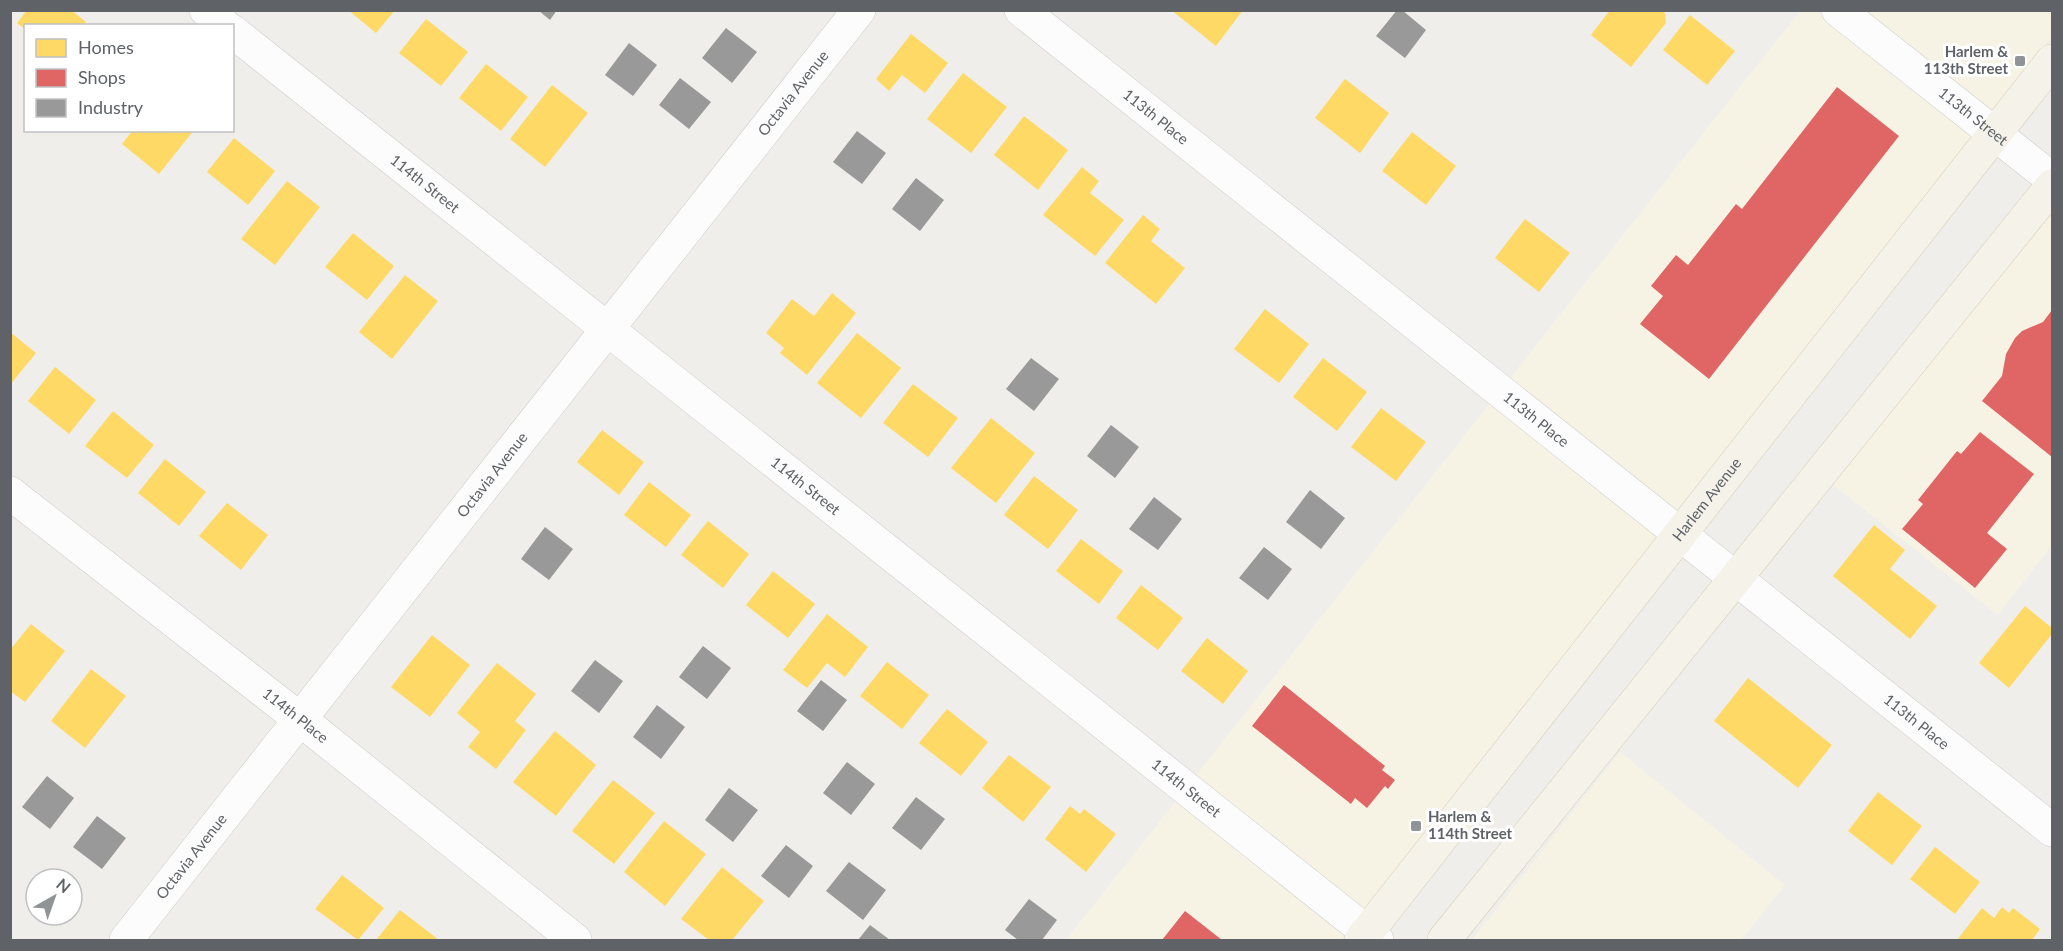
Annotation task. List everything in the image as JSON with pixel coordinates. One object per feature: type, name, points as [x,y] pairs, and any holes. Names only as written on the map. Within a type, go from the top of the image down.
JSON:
[{"type":"main road","name":"Harlem Avenue","points":[[1368,938],[1680,534],[2052,61]]},
{"type":"main road","points":[[1444,940],[2052,186]]},
{"type":"street","points":[[206,10],[223,24]]},
{"type":"street","name":"Octavia Avenue","points":[[126,940],[860,10]]},
{"type":"street","name":"113th Place","points":[[1020,10],[2052,830]]},
{"type":"street","name":"113th Street","points":[[1838,10],[2052,179]]},
{"type":"street","name":"114th Street","points":[[234,33],[1368,938]]},
{"type":"street","name":"114th Place","points":[[10,493],[300,720],[575,940]]},
{"type":"shaded area","points":[[1800,11],[2052,11],[2052,37],[1340,940],[1066,940]]},
{"type":"shaded area","points":[[2052,202],[2052,545],[1998,615],[1828,481]]},
{"type":"shaded area","points":[[1620,752],[1785,885],[1741,940],[1472,940]]},
{"type":"building: Homes","points":[[27,10],[71,10],[86,22],[84,24],[24,24],[24,28],[17,23]]},
{"type":"building: Homes","points":[[348,10],[395,10],[376,33]]},
{"type":"building: Homes","points":[[1171,10],[1243,10],[1216,46]]},
{"type":"building: Homes","points":[[1610,10],[1661,10],[1665,13],[1666,23],[1631,67],[1591,35]]},
{"type":"building: Homes","points":[[1690,15],[1735,51],[1707,85],[1663,50]]},
{"type":"building: Homes","points":[[426,19],[468,52],[441,86],[399,53]]},
{"type":"building: Homes","points":[[911,34],[948,63],[925,93],[902,75],[889,91],[876,79]]},
{"type":"building: Homes","points":[[486,64],[528,97],[501,131],[459,98]]},
{"type":"building: Homes","points":[[963,73],[1007,107],[971,153],[927,119]]},
{"type":"building: Homes","points":[[1345,79],[1389,113],[1360,153],[1315,118]]},
{"type":"building: Homes","points":[[552,85],[588,113],[545,167],[510,139]]},
{"type":"building: Homes","points":[[1024,116],[1068,150],[1038,190],[994,155]]},
{"type":"building: Homes","points":[[131,132],[192,132],[159,174],[122,144]]},
{"type":"building: Homes","points":[[1412,132],[1456,166],[1426,205],[1382,171]]},
{"type":"building: Homes","points":[[234,138],[275,171],[248,205],[207,172]]},
{"type":"building: Homes","points":[[1082,167],[1099,181],[1090,193],[1124,220],[1095,256],[1043,215]]},
{"type":"building: Homes","points":[[287,181],[320,207],[275,265],[241,239]]},
{"type":"building: Homes","points":[[1143,215],[1160,229],[1151,241],[1185,268],[1156,304],[1105,263]]},
{"type":"building: Homes","points":[[1525,219],[1570,253],[1539,292],[1495,258]]},
{"type":"building: Homes","points":[[353,233],[394,266],[367,300],[325,267]]},
{"type":"building: Homes","points":[[405,275],[438,301],[392,359],[359,332]]},
{"type":"building: Homes","points":[[832,293],[856,313],[807,375],[780,353],[784,348],[766,333],[792,299],[814,316]]},
{"type":"building: Homes","points":[[1265,309],[1309,344],[1279,383],[1234,349]]},
{"type":"building: Homes","points":[[10,332],[36,353],[10,385]]},
{"type":"building: Homes","points":[[857,333],[901,368],[861,418],[817,383]]},
{"type":"building: Homes","points":[[1323,358],[1367,392],[1337,431],[1293,397]]},
{"type":"building: Homes","points":[[55,367],[96,400],[69,434],[28,401]]},
{"type":"building: Homes","points":[[913,384],[958,418],[928,457],[883,423]]},
{"type":"building: Homes","points":[[1381,408],[1426,442],[1396,481],[1351,447]]},
{"type":"building: Homes","points":[[113,411],[154,445],[127,478],[85,446]]},
{"type":"building: Homes","points":[[991,418],[1035,453],[996,503],[951,468]]},
{"type":"building: Homes","points":[[602,430],[644,462],[619,495],[577,462]]},
{"type":"building: Homes","points":[[165,459],[206,492],[179,526],[138,493]]},
{"type":"building: Homes","points":[[1034,476],[1078,510],[1048,549],[1004,515]]},
{"type":"building: Homes","points":[[649,482],[691,515],[666,547],[624,515]]},
{"type":"building: Homes","points":[[227,503],[268,535],[241,570],[199,536]]},
{"type":"building: Homes","points":[[708,521],[749,554],[723,588],[681,555]]},
{"type":"building: Homes","points":[[1874,525],[1905,550],[1890,569],[1937,606],[1910,639],[1833,576]]},
{"type":"building: Homes","points":[[1081,539],[1123,571],[1099,604],[1056,571]]},
{"type":"building: Homes","points":[[773,571],[815,604],[788,638],[746,605]]},
{"type":"building: Homes","points":[[1141,585],[1183,618],[1158,650],[1116,618]]},
{"type":"building: Homes","points":[[2025,606],[2052,628],[2052,634],[2009,688],[1979,663]]},
{"type":"building: Homes","points":[[827,614],[868,647],[845,677],[827,663],[807,688],[783,670]]},
{"type":"building: Homes","points":[[31,624],[65,651],[25,702],[10,691],[10,650]]},
{"type":"building: Homes","points":[[432,635],[470,665],[430,717],[391,687]]},
{"type":"building: Homes","points":[[1207,638],[1248,671],[1223,704],[1181,671]]},
{"type":"building: Homes","points":[[887,662],[929,695],[902,729],[860,696]]},
{"type":"building: Homes","points":[[497,663],[536,694],[515,721],[526,730],[496,769],[468,747],[480,732],[457,713]]},
{"type":"building: Homes","points":[[91,669],[126,696],[85,748],[51,721]]},
{"type":"building: Homes","points":[[1748,678],[1832,745],[1798,788],[1714,721]]},
{"type":"building: Homes","points":[[947,709],[988,742],[961,776],[919,743]]},
{"type":"building: Homes","points":[[555,731],[596,765],[556,816],[513,782]]},
{"type":"building: Homes","points":[[1009,755],[1051,787],[1023,822],[982,788]]},
{"type":"building: Homes","points":[[613,780],[655,813],[614,864],[572,831]]},
{"type":"building: Homes","points":[[1878,792],[1922,826],[1892,865],[1848,831]]},
{"type":"building: Homes","points":[[1070,806],[1080,814],[1084,809],[1116,834],[1086,872],[1045,839]]},
{"type":"building: Homes","points":[[664,821],[706,854],[665,906],[624,872]]},
{"type":"building: Homes","points":[[1935,847],[1980,882],[1955,914],[1910,879]]},
{"type":"building: Homes","points":[[722,867],[764,901],[732,940],[709,940],[681,919]]},
{"type":"building: Homes","points":[[342,875],[384,908],[358,940],[315,909]]},
{"type":"building: Homes","points":[[2002,907],[2009,913],[2013,908],[2040,929],[2032,940],[1957,940],[1982,908],[1994,918]]},
{"type":"building: Homes","points":[[400,910],[439,940],[376,940]]},
{"type":"building: Shops","points":[[1837,87],[1899,136],[1709,379],[1640,324],[1663,296],[1651,286],[1676,255],[1688,265],[1736,204],[1742,209]]},
{"type":"building: Shops","points":[[2052,310],[2052,457],[1982,401],[2002,376],[2006,354],[2015,338],[2022,331],[2043,322]]},
{"type":"building: Shops","points":[[1980,432],[2034,474],[1987,533],[2007,549],[1975,588],[1902,529],[1923,504],[1918,500],[1957,451],[1961,454]]},
{"type":"building: Shops","points":[[1284,685],[1385,766],[1382,770],[1395,780],[1388,789],[1385,786],[1367,808],[1355,798],[1351,804],[1252,726]]},
{"type":"building: Shops","points":[[1185,911],[1222,940],[1162,940]]},
{"type":"building: Industry","points":[[538,10],[557,10],[550,20]]},
{"type":"building: Industry","points":[[1397,10],[1402,10],[1426,30],[1405,58],[1376,36]]},
{"type":"building: Industry","points":[[726,28],[757,52],[732,83],[702,58]]},
{"type":"building: Industry","points":[[629,43],[657,65],[633,96],[605,75]]},
{"type":"building: Industry","points":[[680,78],[711,102],[689,129],[659,105]]},
{"type":"building: Industry","points":[[857,131],[886,153],[862,184],[833,162]]},
{"type":"building: Industry","points":[[916,178],[944,200],[920,231],[892,209]]},
{"type":"building: Industry","points":[[1031,358],[1059,379],[1034,411],[1006,389]]},
{"type":"building: Industry","points":[[1111,425],[1139,447],[1115,478],[1087,456]]},
{"type":"building: Industry","points":[[1310,490],[1345,518],[1321,549],[1286,522]]},
{"type":"building: Industry","points":[[1154,497],[1182,519],[1158,550],[1129,529]]},
{"type":"building: Industry","points":[[545,527],[573,549],[549,580],[521,559]]},
{"type":"building: Industry","points":[[1264,547],[1292,569],[1268,600],[1239,578]]},
{"type":"building: Industry","points":[[703,646],[731,668],[707,699],[679,677]]},
{"type":"building: Industry","points":[[595,660],[623,681],[599,713],[571,691]]},
{"type":"building: Industry","points":[[821,680],[847,700],[823,731],[797,711]]},
{"type":"building: Industry","points":[[657,705],[685,727],[661,759],[633,737]]},
{"type":"building: Industry","points":[[847,762],[875,784],[851,815],[823,793]]},
{"type":"building: Industry","points":[[47,776],[74,798],[50,829],[22,807]]},
{"type":"building: Industry","points":[[729,788],[758,810],[733,842],[705,820]]},
{"type":"building: Industry","points":[[916,797],[945,819],[921,850],[892,828]]},
{"type":"building: Industry","points":[[97,816],[126,838],[102,869],[73,847]]},
{"type":"building: Industry","points":[[786,845],[813,866],[789,898],[761,876]]},
{"type":"building: Industry","points":[[849,862],[886,890],[863,920],[826,891]]},
{"type":"building: Industry","points":[[1029,899],[1057,920],[1042,940],[1018,940],[1005,930]]},
{"type":"building: Industry","points":[[870,925],[890,940],[858,940]]},
{"type":"place","name":"Harlem & 113th Street","points":[[2020,61]]},
{"type":"place","name":"Harlem & 114th Street","points":[[1416,826]]}]
